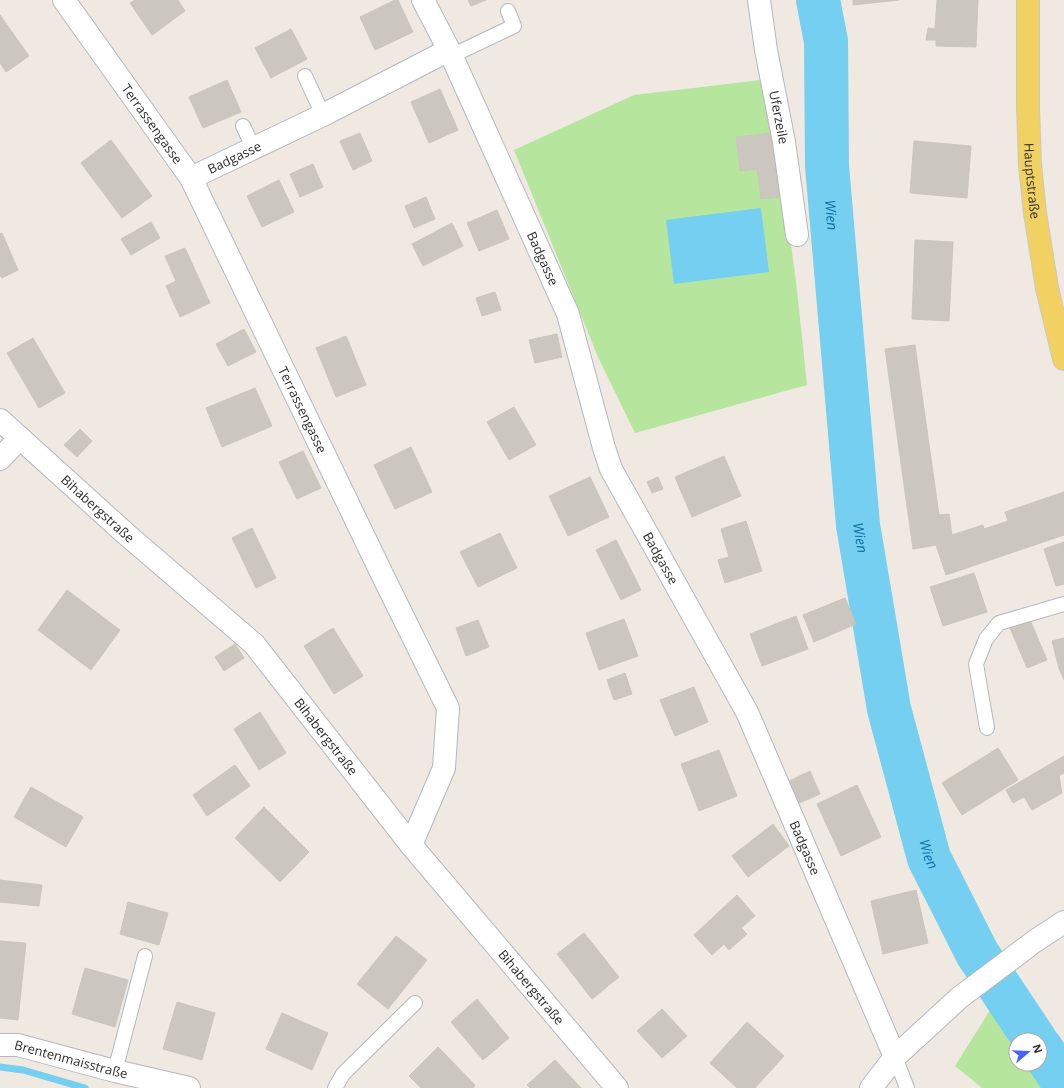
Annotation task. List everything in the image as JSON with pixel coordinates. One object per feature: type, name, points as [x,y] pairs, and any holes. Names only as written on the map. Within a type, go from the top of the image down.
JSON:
[{"type":"main road","name":"Hauptstraße","points":[[1028,0],[1028,108],[1030,165],[1035,213],[1047,288],[1064,358]]},
{"type":"street","name":"Terrassengasse","points":[[64,0],[191,178],[448,708],[444,768],[411,845]]},
{"type":"street","name":"Badgasse","points":[[423,0],[450,53],[568,314],[611,469],[747,712],[895,1057]]},
{"type":"street","name":"Uferzeile","points":[[759,0],[766,50],[784,142],[797,235]]},
{"type":"street","name":"Badgasse","points":[[191,178],[450,53]]},
{"type":"street","name":"Bihabergstraße","points":[[0,420],[126,534],[254,644],[411,845],[617,1088]]},
{"type":"street","points":[[0,459],[20,438]]},
{"type":"street","points":[[872,1088],[895,1057],[959,998],[1035,941],[1064,922]]},
{"type":"street","name":"Brentenmaisstraße","points":[[0,1045],[18,1045],[115,1071],[188,1088]]},
{"type":"lane","points":[[450,53],[514,26],[508,11]]},
{"type":"lane","points":[[305,76],[323,115]]},
{"type":"lane","points":[[243,126],[253,147]]},
{"type":"lane","points":[[987,728],[976,664],[986,639],[999,623],[1064,604]]},
{"type":"lane","points":[[115,1071],[145,956]]},
{"type":"lane","points":[[335,1088],[343,1074],[415,1003]]},
{"type":"lane","points":[[895,1057],[907,1088]]},
{"type":"green space","points":[[761,80],[775,131],[796,281],[807,385],[635,433],[598,357],[514,150],[634,95]]},
{"type":"green space","points":[[992,1007],[1012,1032],[1008,1032],[1008,1072],[1043,1072],[1055,1088],[982,1088],[955,1066]]},
{"type":"water","points":[[761,208],[769,272],[674,284],[666,220]]},
{"type":"building","points":[[135,0],[178,0],[185,11],[152,35],[130,3]]},
{"type":"building","points":[[395,0],[398,0],[413,32],[375,50],[360,17]]},
{"type":"building","points":[[468,0],[486,0],[471,6]]},
{"type":"building","points":[[853,0],[899,0],[853,5]]},
{"type":"building","points":[[937,0],[978,0],[976,47],[936,46],[936,40],[926,40],[928,28],[935,29]]},
{"type":"building","points":[[0,15],[29,56],[6,72],[0,63]]},
{"type":"building","points":[[291,29],[307,59],[271,78],[255,48]]},
{"type":"building","points":[[227,80],[241,112],[203,128],[189,97]]},
{"type":"building","points":[[440,89],[458,130],[429,143],[411,102]]},
{"type":"building","points":[[360,133],[372,161],[353,170],[340,141]]},
{"type":"building","points":[[772,133],[779,197],[761,199],[757,169],[740,171],[736,137]]},
{"type":"building","points":[[111,140],[152,196],[122,218],[81,163]]},
{"type":"building","points":[[914,141],[971,146],[967,198],[910,193]]},
{"type":"building","points":[[313,164],[323,187],[300,197],[290,174]]},
{"type":"building","points":[[279,180],[294,212],[262,227],[247,196]]},
{"type":"building","points":[[426,197],[435,219],[414,228],[405,206]]},
{"type":"building","points":[[497,210],[509,239],[479,251],[467,223]]},
{"type":"building","points":[[151,222],[160,238],[131,255],[121,239]]},
{"type":"building","points":[[452,223],[463,246],[423,266],[412,244]]},
{"type":"building","points":[[2,233],[18,270],[2,278],[0,275],[0,234]]},
{"type":"building","points":[[915,240],[953,242],[949,321],[912,319]]},
{"type":"building","points":[[185,248],[210,303],[180,317],[166,286],[176,281],[165,256]]},
{"type":"building","points":[[495,292],[501,310],[482,316],[476,298]]},
{"type":"building","points":[[244,329],[256,352],[228,366],[216,344]]},
{"type":"building","points":[[557,334],[562,357],[535,363],[529,340]]},
{"type":"building","points":[[346,336],[366,385],[336,397],[316,348]]},
{"type":"building","points":[[33,338],[65,393],[39,408],[7,353]]},
{"type":"building","points":[[915,345],[939,515],[949,514],[952,535],[983,525],[984,529],[1008,521],[1005,512],[1064,492],[1064,535],[946,575],[936,545],[913,549],[885,349]]},
{"type":"building","points":[[255,388],[272,426],[222,447],[206,408]]},
{"type":"building","points":[[514,407],[536,445],[509,460],[487,422]]},
{"type":"building","points":[[80,429],[92,441],[77,457],[64,445]]},
{"type":"building","points":[[411,447],[432,492],[395,509],[374,465]]},
{"type":"building","points":[[303,451],[321,488],[297,499],[279,462]]},
{"type":"building","points":[[724,456],[741,496],[692,517],[675,477]]},
{"type":"building","points":[[590,477],[609,517],[568,536],[549,496]]},
{"type":"building","points":[[658,477],[663,489],[652,493],[647,482]]},
{"type":"building","points":[[746,521],[762,571],[725,583],[718,560],[729,557],[721,529]]},
{"type":"building","points":[[252,528],[276,578],[256,588],[232,538]]},
{"type":"building","points":[[500,533],[517,568],[478,587],[460,552]]},
{"type":"building","points":[[616,540],[641,590],[621,600],[596,550]]},
{"type":"building","points":[[1064,542],[1064,584],[1056,586],[1044,549]]},
{"type":"building","points":[[974,573],[987,612],[943,626],[930,587]]},
{"type":"building","points":[[67,590],[120,630],[91,670],[38,630]]},
{"type":"building","points":[[845,598],[856,624],[814,642],[803,615]]},
{"type":"building","points":[[796,616],[808,649],[762,666],[750,634]]},
{"type":"building","points":[[624,619],[638,656],[599,670],[586,633]]},
{"type":"building","points":[[478,620],[489,647],[466,656],[456,628]]},
{"type":"building","points":[[1030,620],[1047,660],[1027,668],[1010,628]]},
{"type":"building","points":[[333,628],[363,676],[334,694],[304,646]]},
{"type":"building","points":[[1064,638],[1064,680],[1059,668],[1052,641]]},
{"type":"building","points":[[235,644],[244,658],[224,671],[215,657]]},
{"type":"building","points":[[625,673],[632,694],[614,700],[607,680]]},
{"type":"building","points":[[694,687],[708,722],[675,736],[660,700]]},
{"type":"building","points":[[260,712],[286,753],[259,770],[234,729]]},
{"type":"building","points":[[998,748],[1018,780],[962,815],[942,783]]},
{"type":"building","points":[[719,750],[737,796],[699,811],[681,764]]},
{"type":"building","points":[[1064,756],[1064,773],[1059,776],[1062,793],[1032,810],[1024,797],[1013,803],[1006,790]]},
{"type":"building","points":[[235,765],[250,786],[207,816],[193,795]]},
{"type":"building","points":[[810,771],[820,794],[797,804],[787,782]]},
{"type":"building","points":[[857,785],[881,837],[841,856],[817,804]]},
{"type":"building","points":[[31,787],[83,817],[66,847],[14,817]]},
{"type":"building","points":[[264,807],[309,852],[280,882],[235,838]]},
{"type":"building","points":[[773,824],[789,846],[748,877],[732,856]]},
{"type":"building","points":[[0,880],[42,885],[39,906],[0,902]]},
{"type":"building","points":[[916,890],[928,943],[883,954],[871,901]]},
{"type":"building","points":[[737,895],[755,916],[741,928],[747,934],[729,950],[724,944],[712,955],[694,935]]},
{"type":"building","points":[[128,902],[168,913],[159,945],[120,934]]},
{"type":"building","points":[[584,933],[619,977],[592,999],[557,954]]},
{"type":"building","points":[[396,936],[427,960],[388,1009],[357,984]]},
{"type":"building","points":[[0,941],[26,943],[18,1020],[0,1018]]},
{"type":"building","points":[[85,968],[128,980],[115,1027],[72,1014]]},
{"type":"building","points":[[477,999],[509,1038],[483,1060],[451,1022]]},
{"type":"building","points":[[177,1002],[215,1013],[202,1060],[163,1049]]},
{"type":"building","points":[[662,1009],[687,1036],[662,1058],[637,1031]]},
{"type":"building","points":[[282,1013],[328,1033],[312,1070],[266,1049]]},
{"type":"building","points":[[747,1022],[784,1056],[755,1088],[737,1088],[710,1063]]},
{"type":"building","points":[[438,1047],[475,1085],[473,1088],[421,1088],[409,1076]]},
{"type":"building","points":[[555,1060],[581,1088],[530,1088],[527,1085]]},
{"type":"waterway","name":"Wien","points":[[818,0],[826,41],[827,166],[858,525],[889,709],[929,858],[977,953],[1030,1032]]},
{"type":"waterway","name":"Wien","points":[[1048,1059],[1064,1083]]},
{"type":"waterway","points":[[0,1067],[23,1070],[85,1088]]}]
